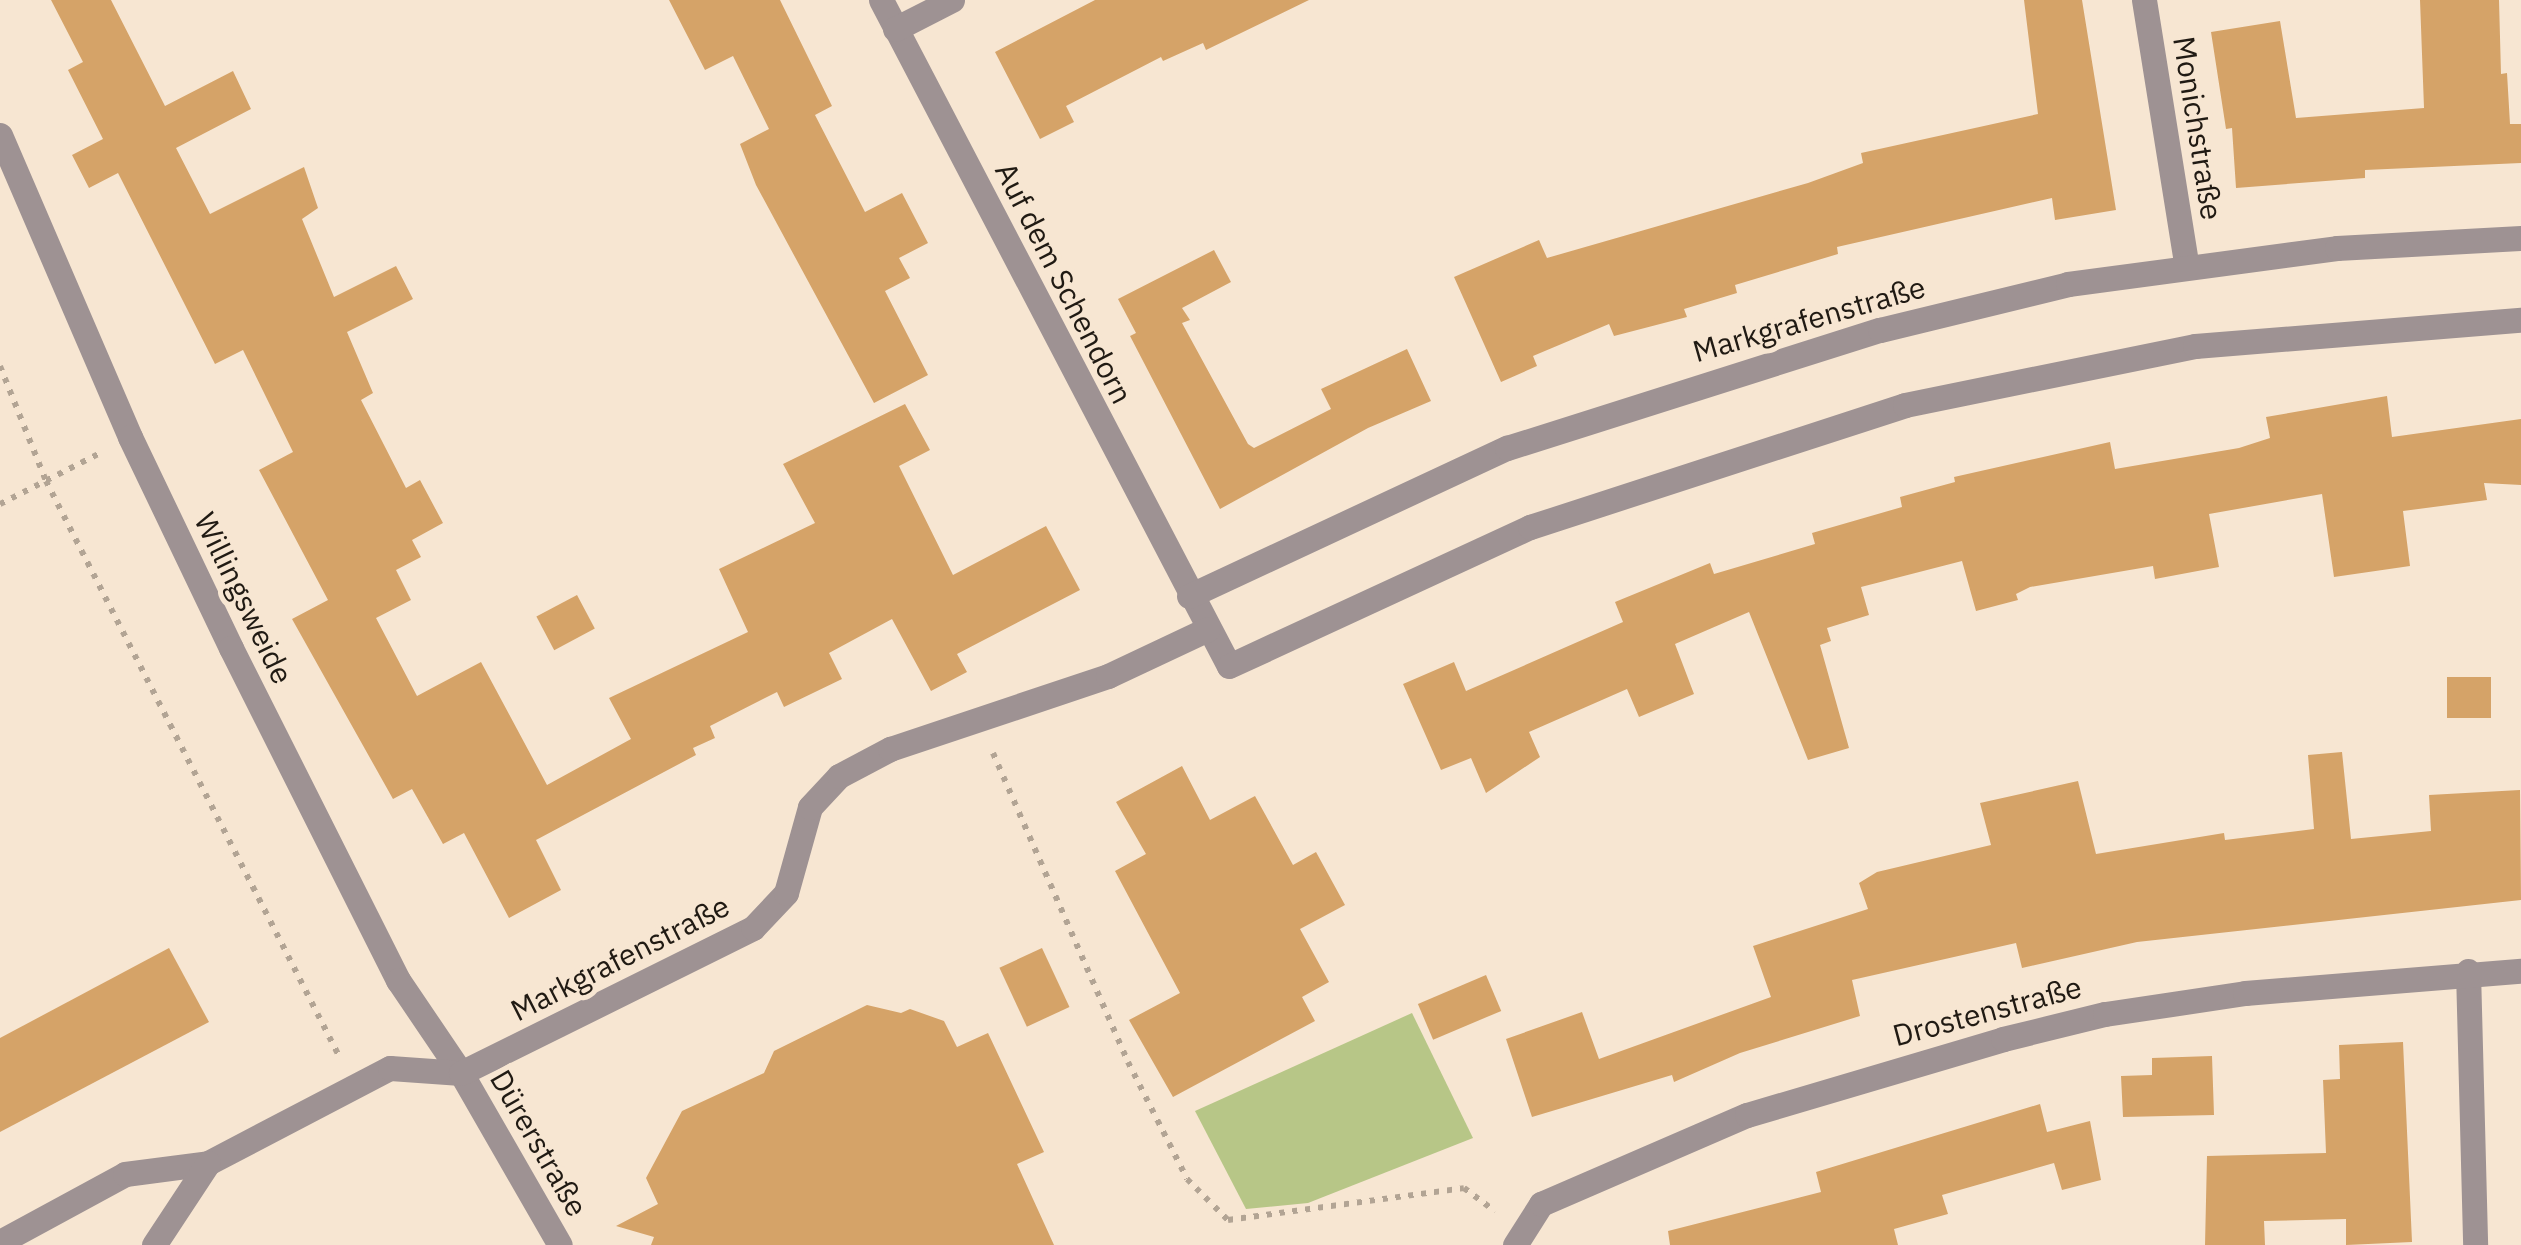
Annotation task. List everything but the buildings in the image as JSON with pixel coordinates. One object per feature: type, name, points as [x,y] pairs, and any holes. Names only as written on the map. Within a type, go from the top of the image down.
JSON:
[{"type":"street","name":"Auf dem Schendorn","points":[[881,0],[1189,596]]},
{"type":"street","points":[[896,28],[952,0]]},
{"type":"street","name":"Monichstraße","points":[[2144,0],[2188,267]]},
{"type":"street","name":"Willingsweide","points":[[0,134],[130,437],[398,980],[461,1073]]},
{"type":"street","name":"Markgrafenstraße","points":[[1189,596],[1507,448],[1683,388],[2030,293],[2338,248],[2521,238]]},
{"type":"street","points":[[1189,596],[1229,666],[1530,527],[1905,405],[2195,346],[2521,320]]},
{"type":"street","name":"Markgrafenstraße","points":[[461,1073],[754,928],[786,892],[810,807],[839,776],[890,748],[1108,676],[1208,629]]},
{"type":"street","points":[[2468,971],[2476,1245]]},
{"type":"street","name":"Drostenstraße","points":[[1517,1237],[1541,1204],[1747,1115],[2003,1039],[2105,1014],[2245,992],[2468,971],[2521,971]]},
{"type":"street","points":[[0,1242],[126,1174],[208,1163],[352,1082],[390,1068],[461,1073]]},
{"type":"street","name":"Dürerstraße","points":[[461,1073],[560,1245]]},
{"type":"street","points":[[154,1245],[208,1163]]},
{"type":"path","points":[[0,366],[46,481],[352,1082]]},
{"type":"path","points":[[0,504],[130,437]]},
{"type":"path","points":[[978,718],[1128,1062],[1187,1179],[1228,1220],[1464,1188],[1517,1237]]},
{"type":"green space","points":[[1412,1013],[1473,1138],[1308,1203],[1246,1209],[1195,1111]]}]
